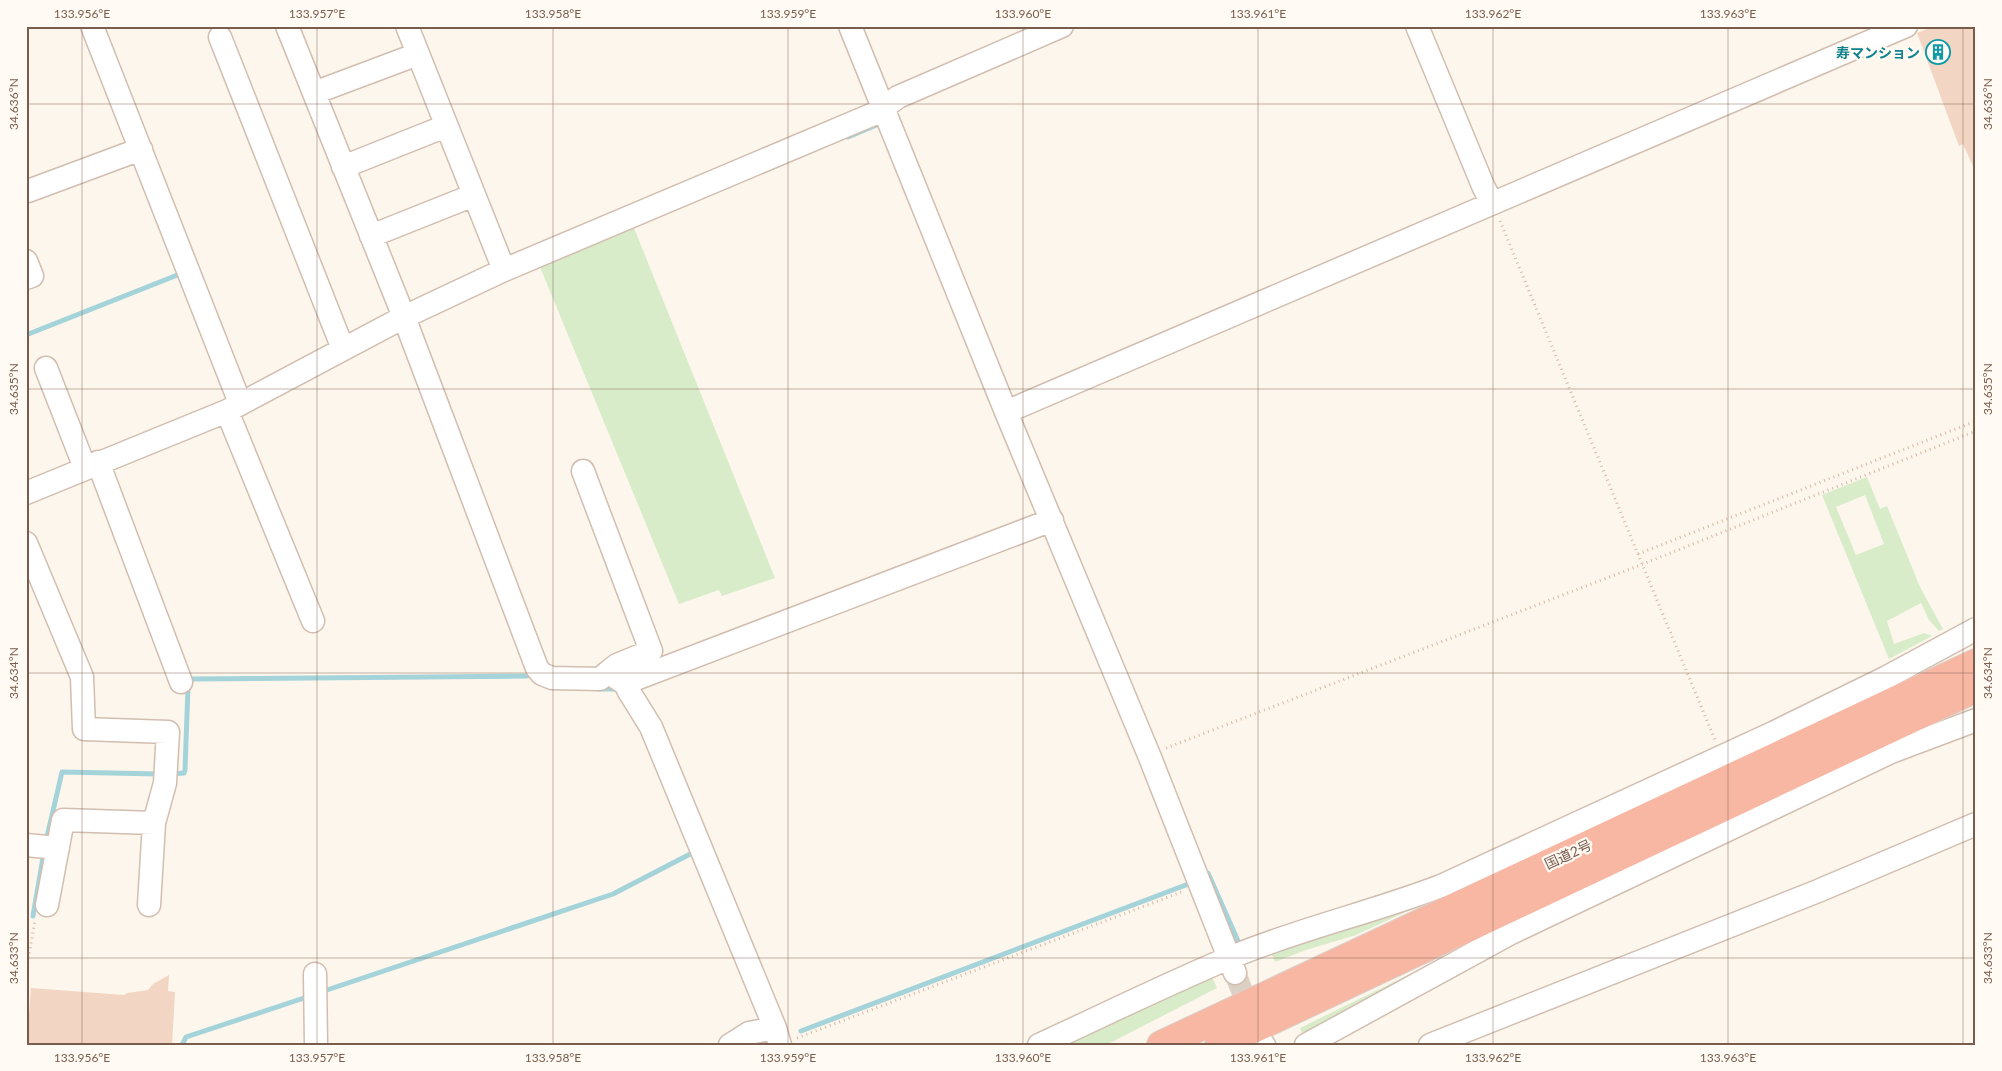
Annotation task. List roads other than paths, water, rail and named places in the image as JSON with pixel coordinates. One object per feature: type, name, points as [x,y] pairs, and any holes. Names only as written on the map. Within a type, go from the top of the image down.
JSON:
[{"type":"highway","name":"国道2号","points":[[1161,1045],[1976,663]]},
{"type":"highway","name":"国道2号","points":[[1219,1045],[1976,688]]},
{"type":"highway","points":[[1231,1045],[1319,998]]},
{"type":"street","points":[[92,26],[141,149],[235,401],[313,621]]},
{"type":"street","points":[[288,26],[404,317],[537,668],[542,674],[552,678],[633,680],[1052,520]]},
{"type":"street","points":[[406,26],[504,270]]},
{"type":"street","points":[[850,26],[888,104],[1013,409],[1052,520],[1202,884],[1232,965]]},
{"type":"street","points":[[26,494],[235,401],[341,343],[404,317],[504,270],[876,113],[888,104],[1062,26]]},
{"type":"street","points":[[1417,26],[1484,188],[1492,203]]},
{"type":"street","points":[[1013,409],[1906,26]]},
{"type":"street","points":[[220,37],[341,343]]},
{"type":"street","points":[[314,92],[418,54]]},
{"type":"street","points":[[343,167],[446,126]]},
{"type":"street","points":[[28,191],[141,149]]},
{"type":"street","points":[[371,236],[474,196]]},
{"type":"street","points":[[26,261],[32,276],[26,278]]},
{"type":"street","points":[[46,368],[92,465],[180,682]]},
{"type":"street","points":[[583,471],[651,651],[617,666],[619,681],[628,690],[651,727],[778,1039]]},
{"type":"street","points":[[26,542],[82,677],[84,729],[168,732],[166,774],[154,823],[149,905]]},
{"type":"street","points":[[1039,1045],[1232,965],[1282,938],[1441,886],[1722,756],[1887,676],[1976,629]]},
{"type":"street","points":[[1306,1045],[1509,934],[1891,752],[1976,720]]},
{"type":"street","points":[[47,905],[44,847],[63,820],[154,823]]},
{"type":"street","points":[[1430,1045],[1818,891],[1976,824]]},
{"type":"street","points":[[315,987],[316,1045]]},
{"type":"street","points":[[730,1045],[749,1033],[778,1039]]},
{"type":"waterway","points":[[848,137],[879,124]]},
{"type":"waterway","points":[[26,335],[180,274],[181,277]]},
{"type":"waterway","points":[[170,774],[184,773],[185,770],[188,687],[192,679],[527,676],[531,673]]},
{"type":"waterway","points":[[599,689],[616,689],[617,687]]},
{"type":"waterway","points":[[46,841],[62,772],[159,774]]},
{"type":"waterway","points":[[321,992],[613,894],[696,851]]},
{"type":"waterway","points":[[33,916],[44,852]]},
{"type":"waterway","points":[[1208,873],[1238,941]]},
{"type":"waterway","points":[[801,1031],[1191,883]]},
{"type":"waterway","points":[[182,1045],[186,1037],[310,996]]},
{"type":"tunnel","points":[[1235,973],[1254,1021]]},
{"type":"place","name":"寿マンション","points":[[1938,52]]}]
